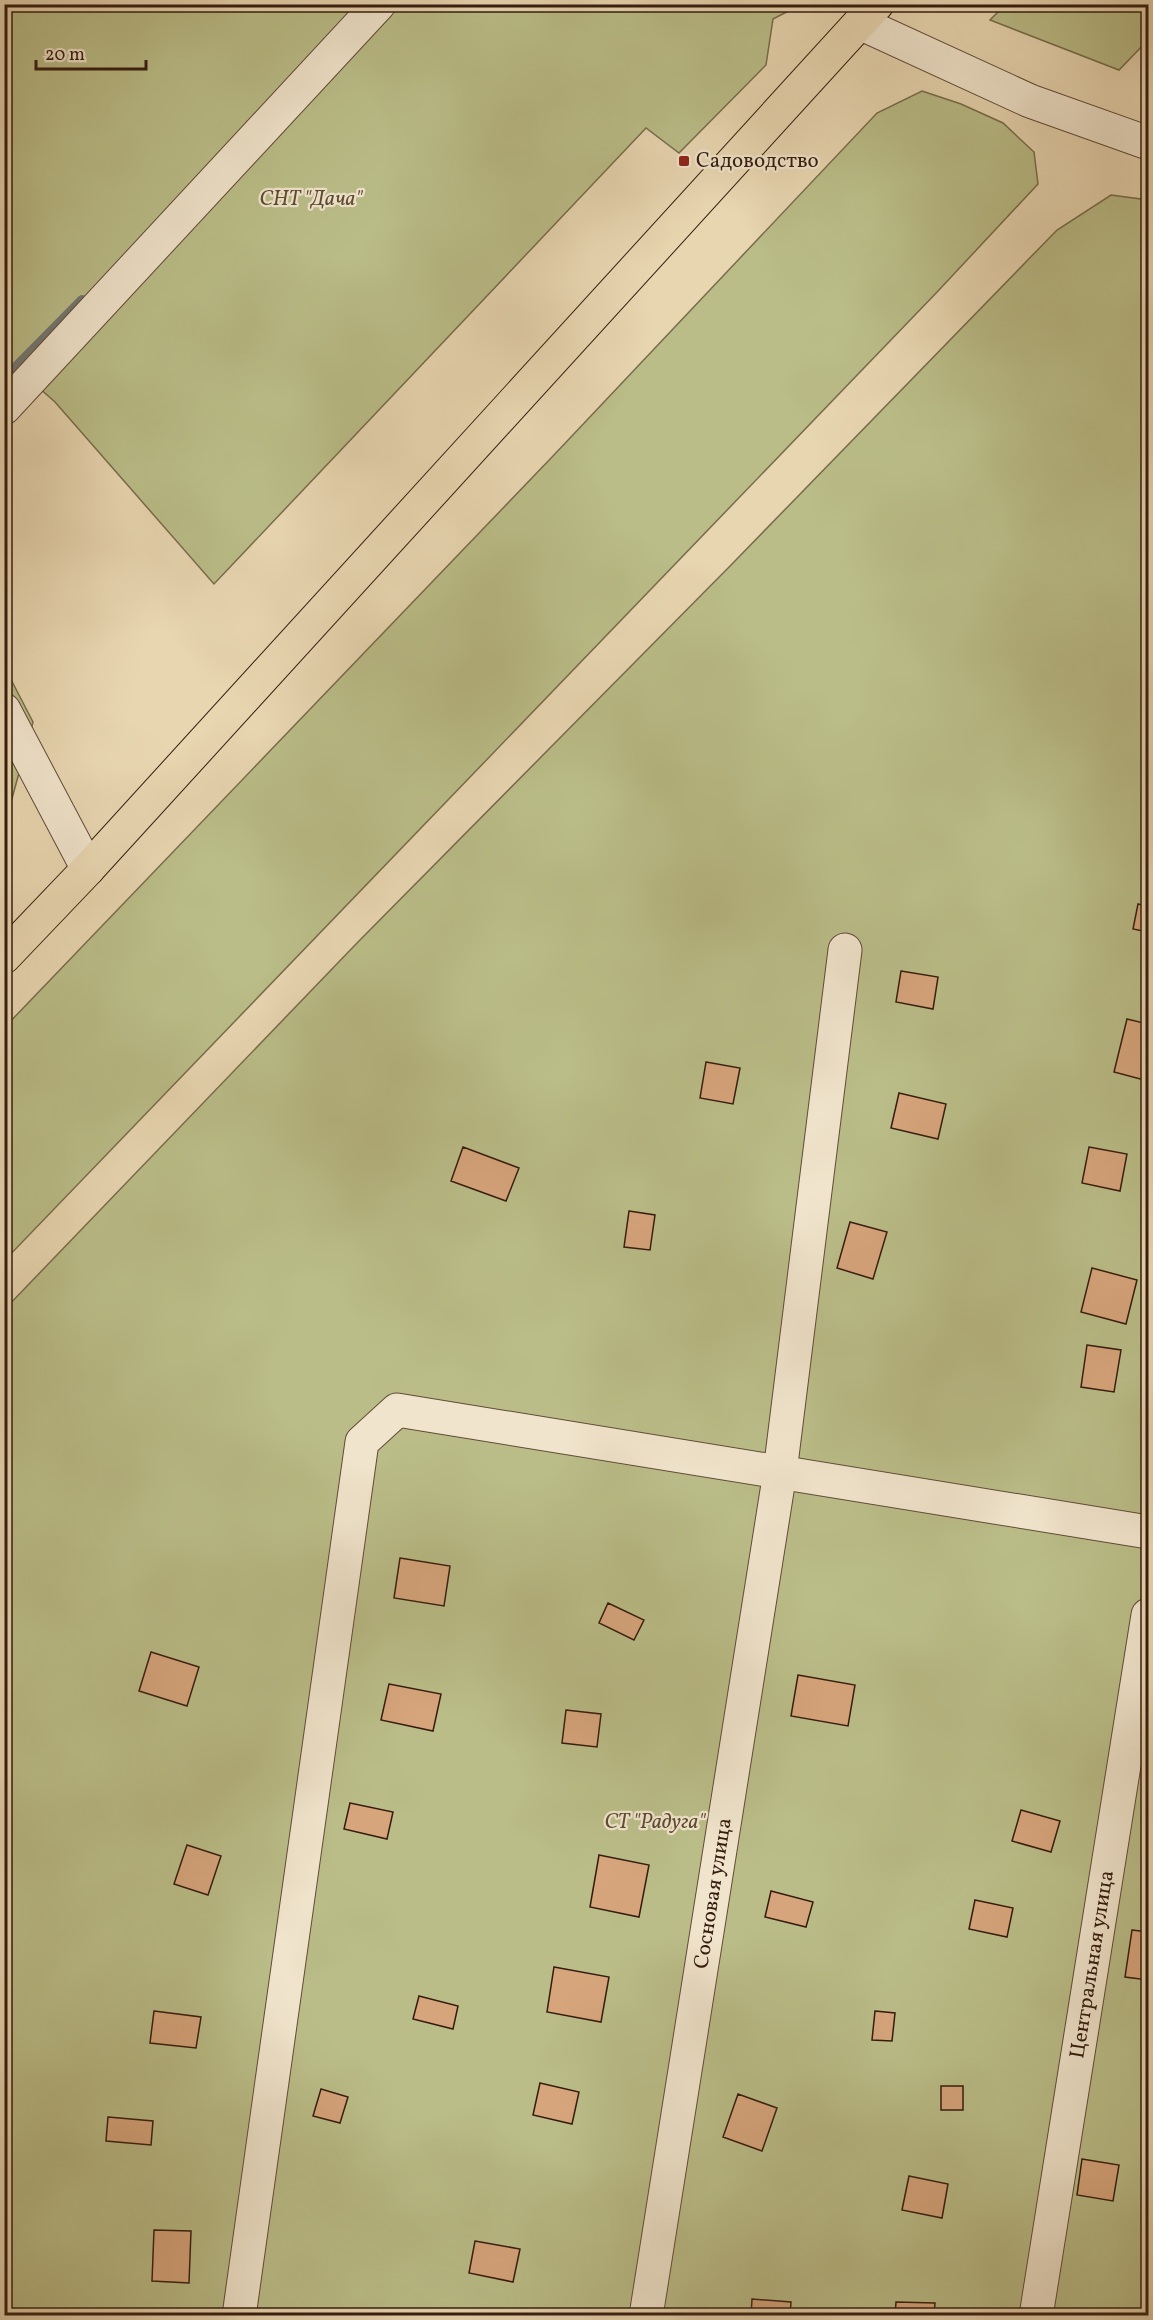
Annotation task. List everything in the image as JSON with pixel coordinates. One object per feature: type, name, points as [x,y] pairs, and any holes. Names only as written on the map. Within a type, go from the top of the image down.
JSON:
[{"type":"main road","points":[[4,957],[88,869],[869,14]]},
{"type":"street","points":[[4,408],[379,4]]},
{"type":"street","points":[[869,14],[1029,101],[1149,143]]},
{"type":"street","points":[[4,710],[88,869]]},
{"type":"street","name":"Сосновая улица","points":[[646,2316],[780,1472],[845,950]]},
{"type":"street","points":[[239,2316],[362,1442],[396,1410],[1149,1532]]},
{"type":"street","name":"Центральная улица","points":[[1036,2316],[1149,1616]]},
{"type":"green space","points":[[1006,4],[1148,5],[1148,40],[1119,70],[990,20]]},
{"type":"green space","name":"СНТ \"Дача\"","points":[[5,5],[800,5],[773,19],[766,65],[679,153],[646,128],[214,584],[55,402],[5,358]]},
{"type":"green space","points":[[922,91],[961,104],[1003,123],[1034,152],[1038,184],[939,290],[5,1260],[5,1027],[553,456],[877,113]]},
{"type":"green space","name":"СТ \"Радуга\"","points":[[1111,195],[1148,200],[1148,2315],[5,2315],[4,1310],[357,943],[733,563],[1057,230]]},
{"type":"green space","points":[[5,668],[33,722],[5,824]]},
{"type":"building","points":[[1138,904],[1148,906],[1148,932],[1133,929]]},
{"type":"building","points":[[901,971],[938,977],[933,1009],[896,1002]]},
{"type":"building","points":[[1127,1019],[1148,1024],[1148,1081],[1114,1072]]},
{"type":"building","points":[[706,1062],[740,1068],[733,1104],[700,1098]]},
{"type":"building","points":[[899,1093],[946,1104],[938,1139],[891,1128]]},
{"type":"building","points":[[463,1147],[519,1168],[506,1201],[451,1181]]},
{"type":"building","points":[[1089,1147],[1127,1154],[1120,1191],[1082,1183]]},
{"type":"building","points":[[629,1211],[655,1215],[650,1250],[624,1247]]},
{"type":"building","points":[[850,1222],[887,1232],[873,1279],[837,1268]]},
{"type":"building","points":[[1092,1268],[1137,1280],[1126,1324],[1081,1312]]},
{"type":"building","points":[[1087,1345],[1121,1350],[1114,1392],[1081,1387]]},
{"type":"building","points":[[400,1558],[450,1566],[444,1606],[394,1598]]},
{"type":"building","points":[[608,1603],[644,1620],[634,1640],[599,1623]]},
{"type":"building","points":[[151,1652],[199,1667],[187,1706],[139,1691]]},
{"type":"building","points":[[798,1675],[855,1685],[848,1726],[791,1716]]},
{"type":"building","points":[[389,1684],[441,1694],[433,1731],[381,1720]]},
{"type":"building","points":[[566,1710],[601,1714],[597,1747],[562,1743]]},
{"type":"building","points":[[350,1803],[393,1812],[387,1839],[344,1829]]},
{"type":"building","points":[[1021,1810],[1060,1821],[1051,1852],[1012,1841]]},
{"type":"building","points":[[187,1845],[221,1856],[208,1895],[174,1884]]},
{"type":"building","points":[[599,1855],[649,1865],[639,1917],[590,1907]]},
{"type":"building","points":[[771,1891],[813,1902],[806,1927],[765,1917]]},
{"type":"building","points":[[975,1900],[1013,1908],[1007,1937],[969,1929]]},
{"type":"building","points":[[1132,1930],[1148,1932],[1148,1980],[1125,1977]]},
{"type":"building","points":[[554,1967],[609,1977],[601,2022],[547,2012]]},
{"type":"building","points":[[419,1996],[458,2006],[453,2029],[413,2019]]},
{"type":"building","points":[[154,2011],[201,2017],[196,2048],[150,2043]]},
{"type":"building","points":[[875,2011],[895,2013],[892,2041],[872,2040]]},
{"type":"building","points":[[540,2083],[579,2092],[572,2124],[533,2115]]},
{"type":"building","points":[[941,2086],[963,2086],[963,2110],[941,2110]]},
{"type":"building","points":[[321,2089],[348,2097],[340,2123],[313,2116]]},
{"type":"building","points":[[738,2094],[777,2108],[762,2151],[723,2137]]},
{"type":"building","points":[[108,2117],[153,2121],[151,2145],[106,2141]]},
{"type":"building","points":[[1082,2159],[1119,2165],[1113,2201],[1077,2195]]},
{"type":"building","points":[[909,2176],[948,2184],[942,2218],[902,2210]]},
{"type":"building","points":[[154,2230],[191,2231],[189,2283],[152,2281]]},
{"type":"building","points":[[475,2241],[520,2249],[513,2282],[469,2273]]},
{"type":"building","points":[[752,2299],[791,2302],[790,2316],[751,2316]]},
{"type":"building","points":[[896,2302],[935,2303],[934,2316],[895,2316]]},
{"type":"waterway","points":[[4,379],[82,300]]},
{"type":"place","name":"Садоводство","points":[[684,161]]}]
